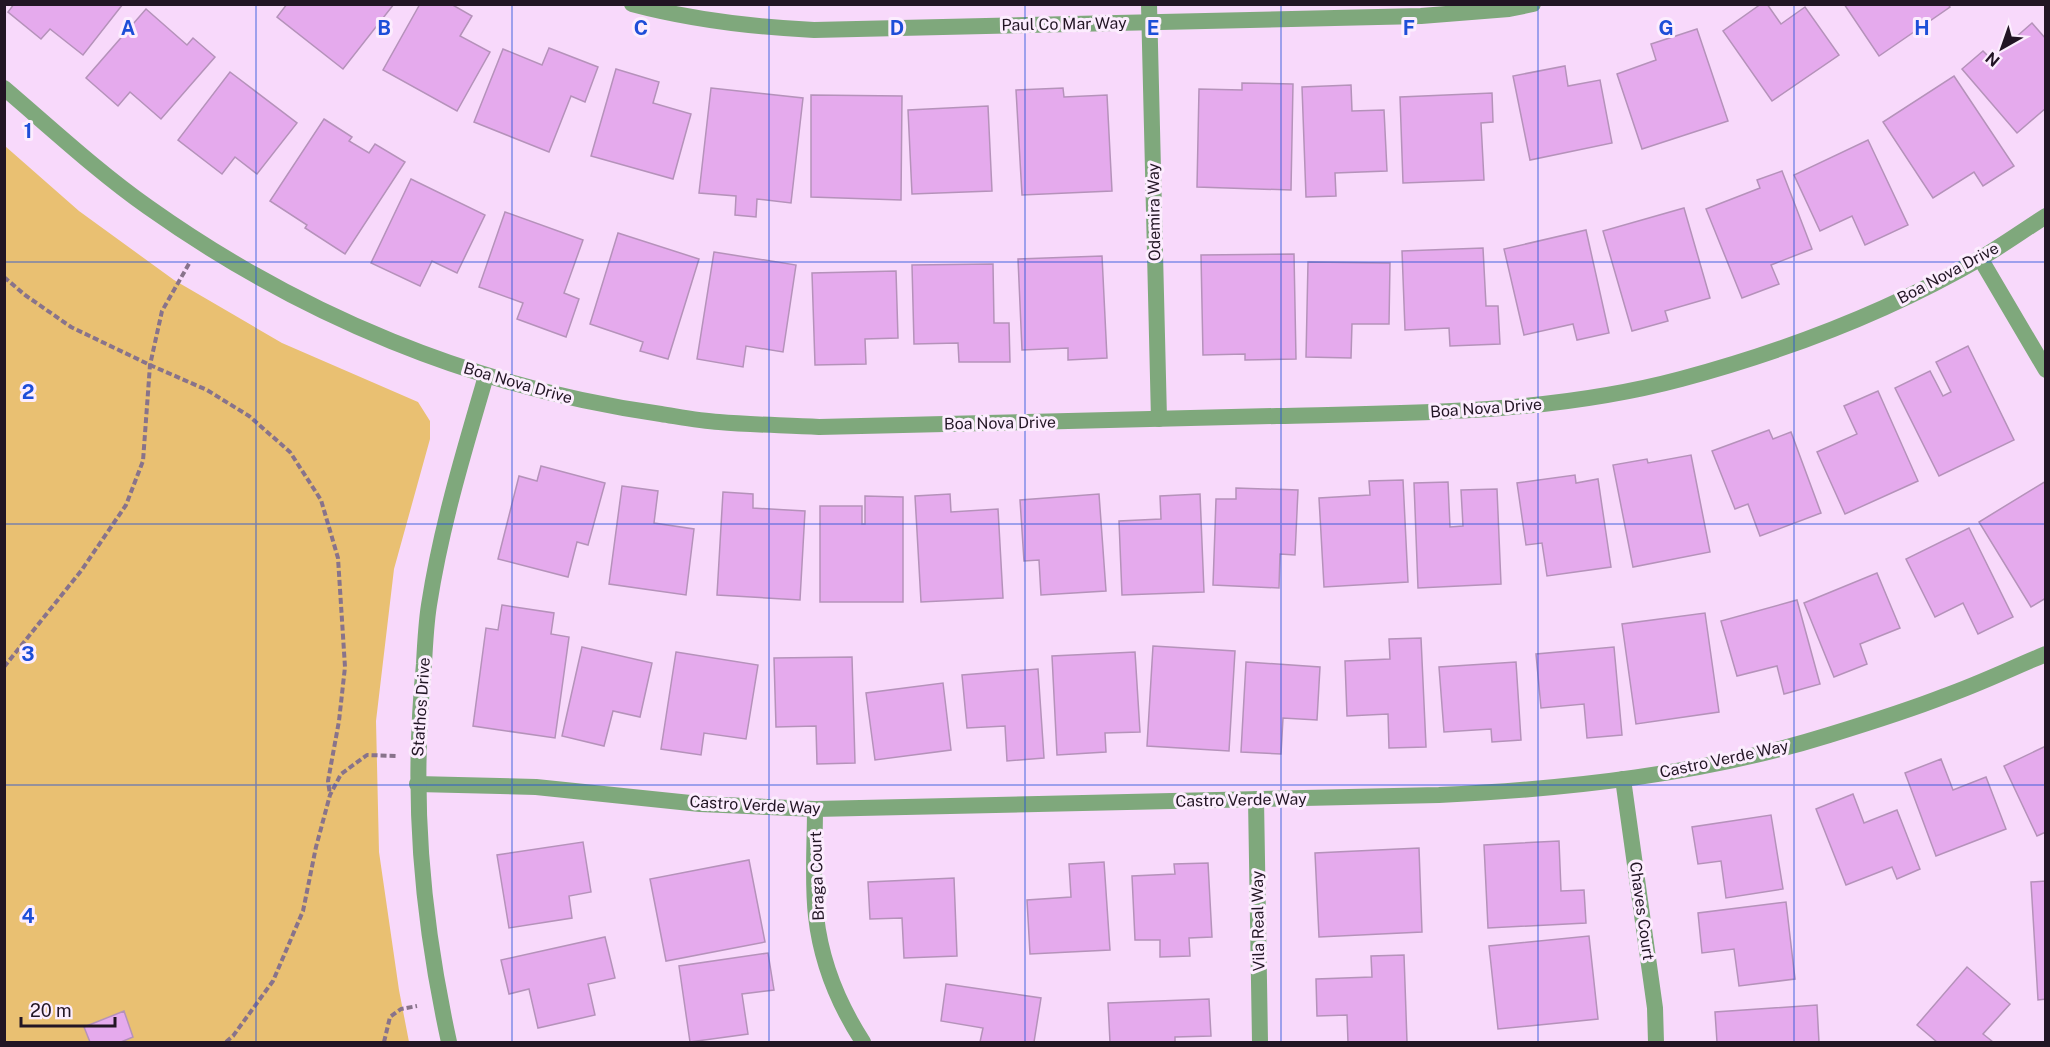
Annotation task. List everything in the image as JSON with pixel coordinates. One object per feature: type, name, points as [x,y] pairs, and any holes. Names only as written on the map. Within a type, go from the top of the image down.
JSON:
[{"type":"street","name":"Paul Co Mar Way","points":[[632,4],[667,14],[755,27],[814,30],[1421,16],[1509,9],[1533,4]]},
{"type":"street","name":"Odemira Way","points":[[1149,4],[1159,419]]},
{"type":"street","name":"Boa Nova Drive","points":[[4,88],[92,164],[147,207],[234,264],[304,302],[388,341],[486,376],[551,394],[617,408],[718,422],[819,427],[1430,413],[1538,405],[1609,394],[1680,379],[1784,348],[1884,308],[1980,258],[2046,216]]},
{"type":"street","points":[[1980,258],[2046,370]]},
{"type":"street","name":"Stathos Drive","points":[[449,1042],[427,923],[420,854],[417,784],[419,712],[429,606],[450,500],[486,376]]},
{"type":"street","name":"Castro Verde Way","points":[[417,784],[536,787],[700,804],[815,809],[1513,792],[1623,779],[1746,756],[1827,736],[1946,696],[2046,654]]},
{"type":"street","name":"Chaves Court","points":[[1623,779],[1655,1008],[1656,1042]]},
{"type":"street","name":"Vila Real Way","points":[[1256,800],[1260,1042]]},
{"type":"street","name":"Braga Court","points":[[815,809],[816,918],[828,970],[849,1020],[862,1042]]},
{"type":"path","points":[[4,667],[81,571],[126,505],[143,461],[150,365],[162,311],[201,242]]},
{"type":"path","points":[[4,277],[24,295],[71,327],[207,390],[249,416],[290,452],[321,500],[338,558],[345,667],[339,720],[328,781],[330,795]]},
{"type":"path","points":[[226,1042],[233,1036],[273,981],[303,911],[316,847],[330,795],[341,774],[367,755],[418,757]]},
{"type":"path","points":[[384,1042],[390,1017],[401,1009],[440,1001]]},
{"type":"shaded area","points":[[5,146],[79,211],[174,280],[282,343],[418,402],[430,421],[430,439],[394,569],[376,721],[379,852],[409,1042],[5,1042]]},
{"type":"building","points":[[14,4],[123,4],[83,55],[50,29],[41,39],[8,12]]},
{"type":"building","points":[[287,4],[394,4],[343,69],[277,17]]},
{"type":"building","points":[[420,4],[451,4],[472,16],[460,36],[490,52],[457,111],[383,70]]},
{"type":"building","points":[[1761,4],[1767,4],[1781,24],[1805,7],[1839,55],[1772,101],[1723,31]]},
{"type":"building","points":[[1844,4],[1948,4],[1950,7],[1879,56]]},
{"type":"building","points":[[146,9],[187,45],[193,38],[215,57],[161,119],[130,92],[118,106],[86,78]]},
{"type":"building","points":[[2032,23],[2046,39],[2046,108],[2017,133],[1962,69],[1983,51],[1991,59]]},
{"type":"building","points":[[1697,29],[1728,121],[1642,149],[1617,74],[1656,60],[1651,44]]},
{"type":"building","points":[[549,48],[598,67],[585,102],[571,96],[549,152],[474,122],[503,49],[542,65]]},
{"type":"building","points":[[1565,66],[1568,86],[1600,80],[1612,143],[1530,160],[1513,76]]},
{"type":"building","points":[[616,69],[659,82],[653,103],[691,114],[673,179],[591,156]]},
{"type":"building","points":[[230,72],[297,123],[257,174],[235,157],[222,174],[178,140]]},
{"type":"building","points":[[1954,76],[2014,166],[1983,186],[1974,172],[1933,198],[1883,122]]},
{"type":"building","points":[[1242,83],[1293,84],[1291,190],[1197,187],[1199,89],[1242,90]]},
{"type":"building","points":[[1351,85],[1352,111],[1384,110],[1387,171],[1335,173],[1336,196],[1306,197],[1302,87]]},
{"type":"building","points":[[711,88],[803,98],[791,203],[757,199],[756,217],[735,215],[736,196],[699,193]]},
{"type":"building","points":[[1063,88],[1064,97],[1107,95],[1112,191],[1022,195],[1016,90]]},
{"type":"building","points":[[1492,93],[1493,122],[1481,123],[1484,180],[1403,183],[1400,97]]},
{"type":"building","points":[[811,95],[902,96],[901,200],[811,197]]},
{"type":"building","points":[[988,106],[992,191],[912,194],[908,110]]},
{"type":"building","points":[[324,119],[352,137],[349,141],[369,153],[375,144],[405,162],[345,254],[305,228],[307,225],[270,201]]},
{"type":"building","points":[[1868,140],[1908,225],[1865,245],[1852,216],[1820,231],[1794,175]]},
{"type":"building","points":[[1782,171],[1812,249],[1771,265],[1779,284],[1742,298],[1706,209],[1760,188],[1757,180]]},
{"type":"building","points":[[411,179],[485,215],[457,273],[432,261],[420,286],[371,263]]},
{"type":"building","points":[[1684,208],[1710,298],[1665,311],[1668,321],[1632,331],[1603,231]]},
{"type":"building","points":[[505,212],[583,240],[564,293],[579,299],[566,337],[517,319],[523,303],[479,287]]},
{"type":"building","points":[[1586,230],[1609,333],[1577,340],[1573,324],[1524,335],[1504,249]]},
{"type":"building","points":[[618,233],[699,259],[668,359],[640,351],[643,342],[590,324]]},
{"type":"building","points":[[1483,248],[1486,306],[1498,306],[1500,344],[1450,346],[1449,328],[1405,330],[1402,251]]},
{"type":"building","points":[[714,252],[796,265],[783,352],[746,346],[743,367],[697,359]]},
{"type":"building","points":[[1294,254],[1296,359],[1245,360],[1245,354],[1203,355],[1201,255]]},
{"type":"building","points":[[1102,256],[1107,358],[1068,360],[1068,348],[1022,350],[1018,259]]},
{"type":"building","points":[[1308,262],[1390,263],[1389,324],[1352,324],[1351,358],[1306,357]]},
{"type":"building","points":[[993,264],[994,323],[1009,323],[1010,362],[959,362],[958,343],[914,344],[912,265]]},
{"type":"building","points":[[896,271],[898,338],[865,339],[866,364],[815,365],[812,273]]},
{"type":"building","points":[[1968,346],[2014,440],[1939,476],[1895,388],[1930,371],[1943,396],[1951,392],[1936,362]]},
{"type":"building","points":[[1878,391],[1918,481],[1845,514],[1817,452],[1857,434],[1844,406]]},
{"type":"building","points":[[1769,430],[1773,439],[1791,432],[1821,513],[1760,536],[1748,504],[1735,509],[1712,451]]},
{"type":"building","points":[[1691,455],[1710,552],[1633,567],[1613,465],[1647,459],[1648,463]]},
{"type":"building","points":[[541,466],[605,483],[588,545],[577,542],[568,577],[498,559],[519,476],[537,481]]},
{"type":"building","points":[[1575,475],[1576,483],[1598,479],[1611,567],[1547,576],[1542,543],[1526,545],[1517,483]]},
{"type":"building","points":[[1403,480],[1408,582],[1324,587],[1319,498],[1370,495],[1369,481]]},
{"type":"building","points":[[2046,481],[2046,598],[2031,607],[1979,522]]},
{"type":"building","points":[[1448,482],[1450,527],[1463,526],[1461,490],[1497,489],[1501,584],[1418,588],[1414,483]]},
{"type":"building","points":[[622,486],[658,491],[654,523],[694,529],[686,595],[609,584]]},
{"type":"building","points":[[1236,488],[1298,490],[1295,555],[1280,554],[1279,588],[1213,585],[1216,499],[1236,499]]},
{"type":"building","points":[[723,492],[753,494],[753,508],[805,511],[800,600],[717,595]]},
{"type":"building","points":[[950,494],[951,512],[998,509],[1003,598],[921,602],[915,496]]},
{"type":"building","points":[[1099,494],[1106,591],[1041,595],[1039,560],[1024,561],[1020,500]]},
{"type":"building","points":[[1200,494],[1204,592],[1122,595],[1119,521],[1161,519],[1160,496]]},
{"type":"building","points":[[865,496],[903,497],[903,602],[820,602],[820,506],[862,506],[862,524],[865,524]]},
{"type":"building","points":[[1969,528],[2013,617],[1978,634],[1963,603],[1935,617],[1906,559]]},
{"type":"building","points":[[1877,573],[1900,628],[1860,644],[1867,664],[1834,677],[1804,603]]},
{"type":"building","points":[[1797,600],[1820,684],[1784,694],[1777,666],[1737,676],[1721,621]]},
{"type":"building","points":[[502,605],[554,613],[551,634],[569,637],[555,738],[473,726],[486,628],[498,630]]},
{"type":"building","points":[[1705,613],[1719,712],[1636,724],[1622,624]]},
{"type":"building","points":[[1421,638],[1426,747],[1389,748],[1388,714],[1347,716],[1345,661],[1390,659],[1389,639]]},
{"type":"building","points":[[1153,646],[1235,651],[1229,751],[1147,746]]},
{"type":"building","points":[[582,647],[652,663],[640,717],[613,711],[604,746],[562,736]]},
{"type":"building","points":[[1614,647],[1622,735],[1587,738],[1584,704],[1541,708],[1536,654]]},
{"type":"building","points":[[676,652],[758,665],[746,739],[704,733],[701,755],[661,749]]},
{"type":"building","points":[[1135,652],[1140,732],[1105,733],[1106,752],[1057,755],[1052,656]]},
{"type":"building","points":[[852,657],[855,763],[817,764],[816,726],[776,727],[774,658]]},
{"type":"building","points":[[1246,662],[1320,667],[1317,720],[1283,718],[1281,754],[1241,752]]},
{"type":"building","points":[[1516,662],[1521,740],[1492,742],[1491,729],[1444,732],[1439,667]]},
{"type":"building","points":[[1038,669],[1044,758],[1007,761],[1005,726],[967,728],[962,675]]},
{"type":"building","points":[[943,683],[951,750],[875,760],[866,693]]},
{"type":"building","points":[[2046,746],[2046,832],[2037,836],[2004,766]]},
{"type":"building","points":[[1941,759],[1953,790],[1986,777],[2006,829],[1936,856],[1905,773]]},
{"type":"building","points":[[1853,794],[1864,823],[1897,810],[1920,869],[1897,879],[1892,867],[1846,885],[1816,809]]},
{"type":"building","points":[[1771,815],[1783,889],[1726,898],[1721,861],[1698,864],[1692,827]]},
{"type":"building","points":[[1559,841],[1561,891],[1584,890],[1586,923],[1488,928],[1484,845]]},
{"type":"building","points":[[583,842],[591,892],[569,896],[572,918],[509,928],[497,855]]},
{"type":"building","points":[[1419,848],[1422,932],[1319,937],[1315,853]]},
{"type":"building","points":[[749,860],[765,942],[666,961],[650,879]]},
{"type":"building","points":[[1104,862],[1110,950],[1030,954],[1027,900],[1071,897],[1069,864]]},
{"type":"building","points":[[1208,863],[1212,937],[1189,938],[1190,956],[1160,957],[1160,940],[1135,940],[1132,876],[1175,874],[1174,864]]},
{"type":"building","points":[[954,878],[957,956],[904,958],[902,918],[870,919],[868,882]]},
{"type":"building","points":[[2046,881],[2046,999],[2038,1000],[2031,882]]},
{"type":"building","points":[[1786,902],[1795,979],[1739,986],[1734,949],[1702,953],[1698,913]]},
{"type":"building","points":[[1589,936],[1598,1019],[1498,1029],[1489,946]]},
{"type":"building","points":[[605,937],[615,978],[588,984],[595,1015],[538,1028],[529,989],[509,994],[501,960]]},
{"type":"building","points":[[768,953],[774,990],[742,994],[748,1034],[690,1042],[679,966]]},
{"type":"building","points":[[1404,955],[1407,1042],[1348,1042],[1347,1015],[1317,1016],[1316,979],[1372,977],[1371,956]]},
{"type":"building","points":[[1967,967],[2010,1004],[1983,1034],[1993,1042],[1937,1042],[1917,1025]]},
{"type":"building","points":[[946,984],[1041,998],[1034,1042],[980,1042],[983,1028],[941,1021]]},
{"type":"building","points":[[1209,999],[1211,1036],[1175,1037],[1175,1042],[1110,1042],[1108,1003]]},
{"type":"building","points":[[1817,1005],[1819,1042],[1717,1042],[1715,1012]]},
{"type":"building","points":[[124,1011],[133,1037],[121,1042],[90,1042],[84,1027]]}]
